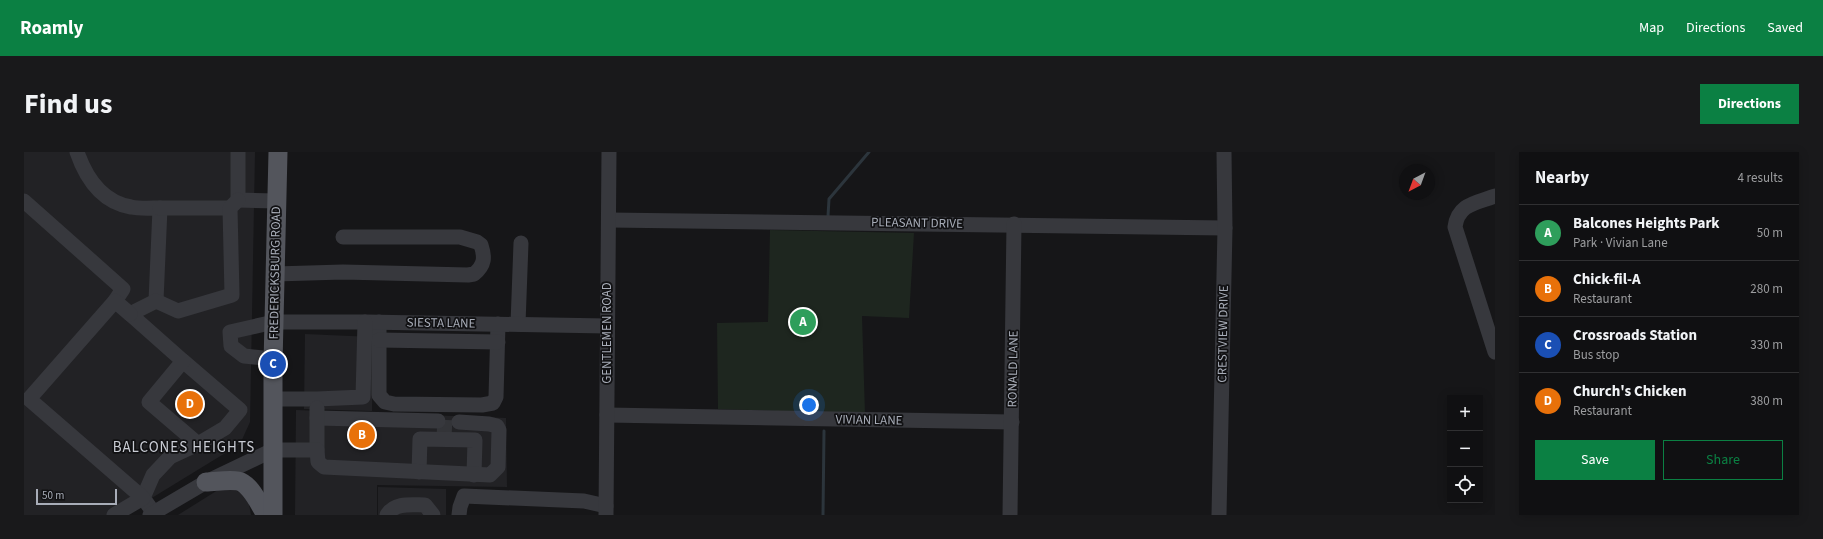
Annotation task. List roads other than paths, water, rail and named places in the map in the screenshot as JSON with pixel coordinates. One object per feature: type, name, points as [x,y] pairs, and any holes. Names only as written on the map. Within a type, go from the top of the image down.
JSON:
[{"type":"main road","name":"FREDERICKSBURG ROAD","points":[[273,515],[273,359],[278,152]]},
{"type":"main road","points":[[206,482],[236,480],[241,482],[252,492],[266,515]]},
{"type":"street","points":[[77,152],[84,171],[98,189],[114,202],[132,207],[160,208],[277,201]]},
{"type":"street","points":[[156,300],[178,312],[232,295],[234,204],[238,152]]},
{"type":"street","name":"GENTLEMEN ROAD","points":[[606,511],[609,152]]},
{"type":"street","name":"CRESTVIEW DRIVE","points":[[1219,515],[1225,228],[1224,152]]},
{"type":"street","points":[[1495,196],[1465,206],[1458,214],[1455,226],[1495,352]]},
{"type":"street","points":[[24,202],[123,289],[27,404],[143,498],[152,514],[206,482],[273,450],[316,450]]},
{"type":"street","points":[[156,300],[160,208]]},
{"type":"street","name":"PLEASANT DRIVE","points":[[608,220],[1014,224],[1225,228]]},
{"type":"street","name":"RONALD LANE","points":[[1010,515],[1014,224]]},
{"type":"street","points":[[275,274],[344,272],[468,275],[474,274],[483,263],[484,254],[481,245],[470,239],[460,237],[343,236]]},
{"type":"street","points":[[518,324],[521,243]]},
{"type":"street","points":[[114,515],[143,498],[153,475],[170,457],[198,444],[225,428],[240,410],[115,300]]},
{"type":"street","points":[[130,314],[156,300]]},
{"type":"street","name":"SIESTA LANE","points":[[273,359],[244,356],[231,346],[230,332],[274,322],[607,326]]},
{"type":"street","points":[[372,322],[379,340],[380,394],[388,404],[482,405],[493,403],[496,397],[498,324]]},
{"type":"street","points":[[273,399],[317,400],[363,397],[372,322]]},
{"type":"street","points":[[379,340],[498,342]]},
{"type":"street","points":[[183,361],[148,402],[198,444]]},
{"type":"street","points":[[317,400],[316,450],[318,462],[324,467],[490,475],[496,471],[498,467],[499,430],[497,426],[494,424],[462,424]]},
{"type":"street","name":"VIVIAN LANE","points":[[607,415],[1012,422]]},
{"type":"street","points":[[316,418],[434,423]]},
{"type":"street","points":[[419,472],[420,439],[475,440],[474,475]]},
{"type":"street","points":[[459,515],[464,496],[584,501],[606,511]]},
{"type":"street","points":[[386,515],[403,504],[425,505],[433,515]]},
{"type":"waterway","points":[[828,216],[829,199],[869,152]]},
{"type":"waterway","points":[[823,515],[824,431]]},
{"type":"tunnel","points":[[437,427],[459,428]]},
{"type":"place","name":"Balcones Heights Park","points":[[803,322]]},
{"type":"place","name":"Crossroads Station","points":[[273,364]]},
{"type":"place","name":"Church's Chicken","points":[[190,404]]},
{"type":"place","name":"Chick-fil-A","points":[[362,435]]},
{"type":"district","name":"BALCONES HEIGHTS","points":[[184,447]]}]
